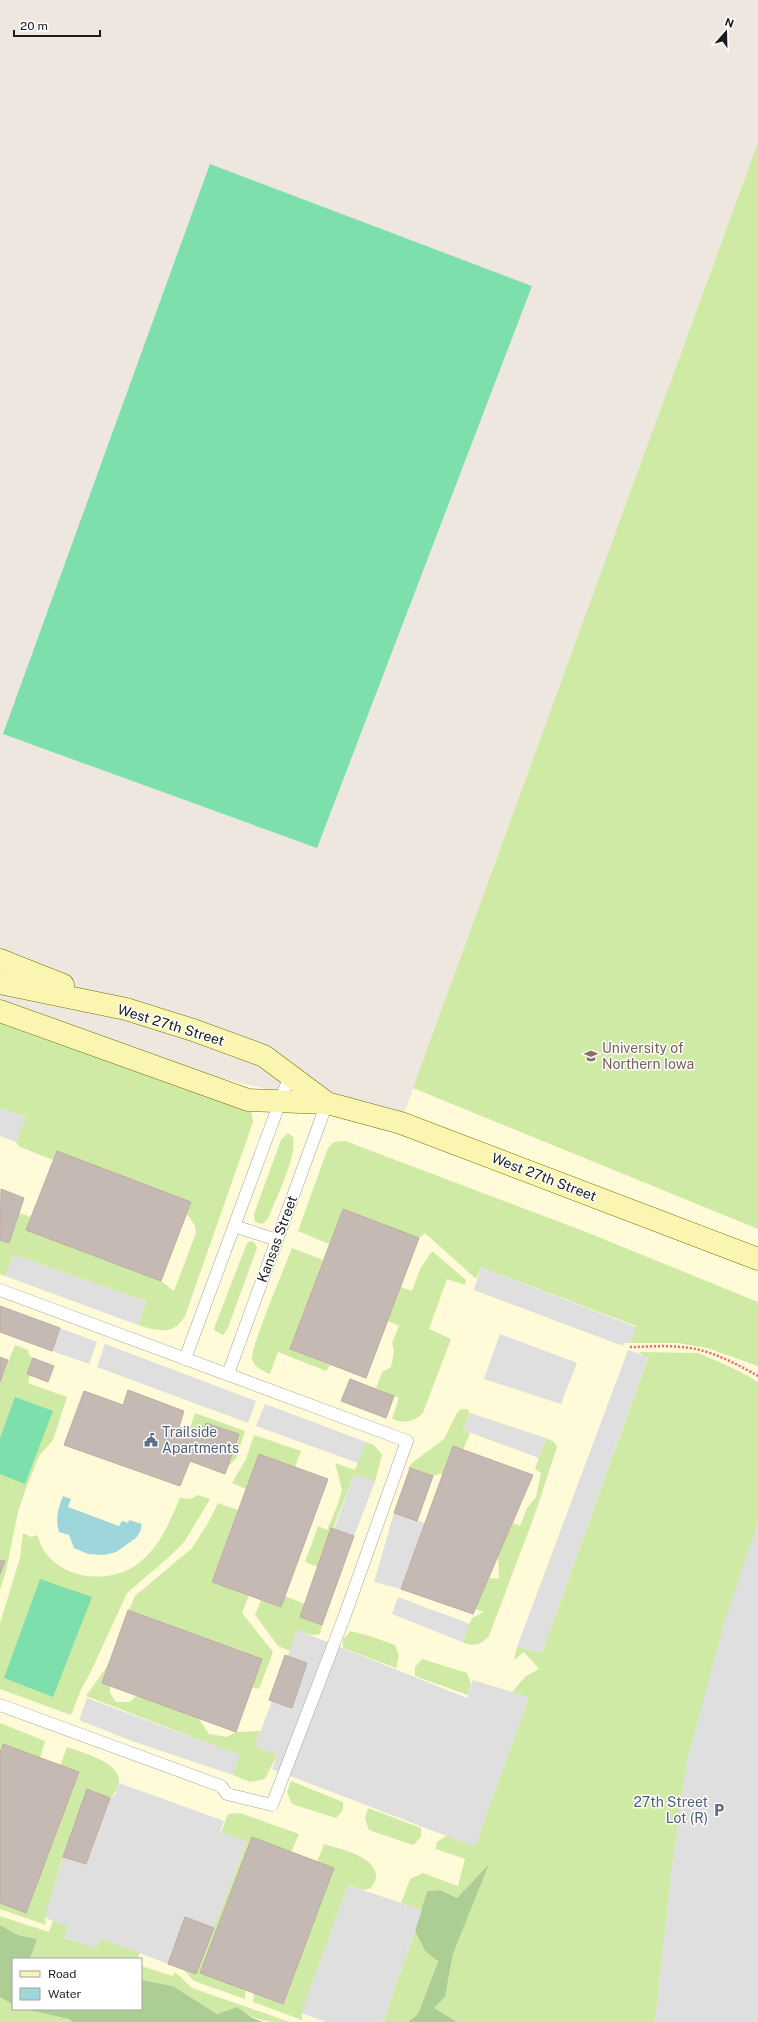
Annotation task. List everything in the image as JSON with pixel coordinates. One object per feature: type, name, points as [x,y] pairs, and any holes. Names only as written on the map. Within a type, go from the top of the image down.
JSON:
[{"type":"main road","points":[[0,960],[126,1010]]},
{"type":"main road","name":"West 27th Street","points":[[0,983],[126,1010],[193,1030],[264,1056],[327,1103]]},
{"type":"main road","name":"West 27th Street","points":[[0,1011],[10,1018],[248,1100],[327,1103],[401,1123],[758,1259]]},
{"type":"lane","points":[[185,1359],[290,1075]]},
{"type":"lane","name":"Kansas Street","points":[[228,1374],[327,1103]]},
{"type":"lane","points":[[234,1226],[277,1240]]},
{"type":"lane","points":[[0,1290],[407,1441],[346,1615],[272,1804],[226,1794],[221,1786],[0,1705]]},
{"type":"path","points":[[630,1346],[680,1347],[692,1349],[740,1366],[758,1376]]},
{"type":"shaded area","name":"University of Northern Iowa","points":[[758,142],[758,2022],[0,2022],[0,1024],[401,1122]]},
{"type":"shaded area","points":[[0,1108],[26,1117],[16,1142],[0,1136]]},
{"type":"shaded area","points":[[14,1255],[146,1301],[138,1325],[5,1276]]},
{"type":"shaded area","points":[[481,1267],[636,1327],[630,1343],[624,1343],[623,1346],[474,1290]]},
{"type":"shaded area","points":[[60,1328],[97,1342],[89,1364],[52,1351]]},
{"type":"shaded area","points":[[500,1334],[577,1363],[561,1404],[484,1379]]},
{"type":"shaded area","points":[[105,1344],[256,1401],[248,1423],[97,1367]]},
{"type":"shaded area","points":[[628,1350],[648,1357],[542,1653],[517,1647]]},
{"type":"shaded area","points":[[265,1404],[366,1442],[358,1463],[256,1426]]},
{"type":"shaded area","points":[[470,1413],[546,1438],[539,1458],[463,1430]]},
{"type":"shaded area","points":[[354,1474],[375,1482],[354,1536],[334,1529]]},
{"type":"shaded area","points":[[394,1513],[425,1523],[401,1589],[374,1582]]},
{"type":"shaded area","name":"27th Street Lot (R)","points":[[758,1522],[758,2022],[655,2022],[673,1859],[687,1761],[723,1627]]},
{"type":"shaded area","points":[[398,1597],[470,1624],[462,1642],[392,1614]]},
{"type":"shaded area","points":[[297,1630],[467,1698],[473,1680],[529,1697],[475,1847],[272,1769],[277,1755],[255,1746],[272,1701],[292,1708],[307,1663],[288,1656]]},
{"type":"shaded area","points":[[87,1698],[240,1755],[233,1775],[132,1741],[79,1720]]},
{"type":"shaded area","points":[[119,1783],[224,1821],[220,1831],[247,1842],[214,1928],[168,1964],[100,1938],[96,1949],[64,1937],[68,1926],[45,1918],[63,1857],[86,1864],[110,1798],[115,1795]]},
{"type":"shaded area","points":[[348,1885],[422,1910],[383,2022],[326,2022],[301,2013]]},
{"type":"green space","points":[[758,142],[758,1229],[413,1088]]},
{"type":"green space","points":[[210,164],[532,286],[317,848],[3,734]]},
{"type":"green space","points":[[0,1017],[243,1106],[251,1111],[253,1122],[185,1316],[176,1327],[158,1330],[138,1325],[146,1301],[14,1255],[5,1276],[0,1274],[0,1240],[8,1243],[19,1213],[31,1217],[27,1230],[161,1281],[174,1291],[196,1233],[195,1226],[187,1214],[191,1202],[57,1151],[53,1160],[20,1147],[16,1142],[26,1117],[0,1108]]},
{"type":"green space","points":[[288,1133],[293,1137],[294,1145],[285,1178],[268,1219],[262,1224],[255,1222],[254,1214],[281,1140]]},
{"type":"green space","points":[[345,1141],[581,1230],[758,1302],[758,1366],[707,1348],[678,1343],[630,1343],[636,1326],[481,1267],[476,1279],[425,1233],[419,1238],[342,1211],[329,1244],[298,1231],[328,1148],[334,1142]]},
{"type":"green space","points":[[251,1241],[255,1243],[257,1248],[227,1330],[223,1335],[214,1330],[215,1326],[247,1243]]},
{"type":"green space","points":[[292,1248],[323,1260],[290,1349],[330,1365],[326,1371],[278,1352],[270,1374],[262,1370],[253,1362],[253,1352],[262,1324]]},
{"type":"green space","points":[[432,1251],[466,1280],[465,1285],[447,1279],[429,1329],[451,1339],[423,1413],[412,1420],[405,1422],[392,1419],[399,1398],[376,1388],[382,1372],[391,1367],[394,1351],[392,1343],[399,1326],[388,1321],[401,1287],[412,1291],[420,1269]]},
{"type":"green space","points":[[15,1345],[28,1350],[29,1355],[33,1358],[27,1374],[30,1375],[28,1383],[67,1397],[53,1440],[39,1456],[25,1491],[18,1512],[6,1571],[0,1590],[0,1574],[4,1561],[0,1560],[0,1382]]},
{"type":"green space","points":[[638,1352],[699,1353],[739,1371],[758,1382],[758,1522],[687,1761],[673,1859],[655,2022],[457,2022],[433,2008],[445,1997],[453,1954],[488,1865],[457,1898],[440,1890],[427,1891],[422,1910],[401,1903],[410,1879],[423,1873],[458,1886],[465,1859],[436,1849],[437,1842],[446,1836],[475,1846],[529,1697],[512,1692],[526,1676],[539,1669],[524,1652],[514,1660],[517,1647],[542,1653],[648,1358]]},
{"type":"green space","points":[[15,1397],[53,1411],[25,1484],[0,1474],[0,1438]]},
{"type":"green space","points":[[461,1409],[467,1409],[470,1413],[463,1430],[470,1433],[463,1450],[453,1446],[443,1473],[433,1476],[408,1468],[412,1463],[444,1439],[457,1413]]},
{"type":"green space","points":[[195,1413],[245,1431],[236,1459],[227,1467],[206,1423],[202,1436],[189,1431]]},
{"type":"green space","points":[[254,1435],[301,1451],[295,1467],[259,1454],[246,1489],[232,1483],[246,1459]]},
{"type":"green space","points":[[546,1438],[554,1442],[557,1447],[535,1514],[489,1636],[480,1643],[474,1645],[462,1642],[472,1618],[484,1612],[475,1609],[489,1578],[499,1579],[498,1557],[513,1523],[520,1526],[527,1508],[536,1497],[541,1473],[535,1469]]},
{"type":"green space","points":[[366,1442],[374,1445],[382,1455],[375,1482],[354,1474],[318,1567],[305,1562],[318,1526],[327,1530],[338,1504],[342,1490],[335,1463],[355,1470]]},
{"type":"green space","points":[[197,1495],[210,1499],[185,1541],[169,1557],[127,1593],[80,1692],[71,1715],[0,1689],[0,1623],[20,1558],[23,1533],[31,1537],[37,1535],[43,1549],[52,1560],[62,1568],[88,1576],[116,1574],[129,1569],[140,1562],[154,1548],[164,1532],[180,1498],[191,1499]]},
{"type":"green space","points":[[218,1503],[238,1510],[212,1581],[249,1595],[242,1613],[273,1652],[259,1689],[252,1687],[262,1659],[129,1610],[135,1596],[192,1548],[208,1523]]},
{"type":"green space","points":[[40,1579],[92,1597],[53,1697],[4,1678]]},
{"type":"green space","points":[[285,1596],[305,1604],[300,1617],[322,1625],[320,1634],[317,1635],[297,1630],[290,1651],[278,1646],[255,1615],[261,1600],[280,1607]]},
{"type":"green space","points":[[351,1631],[395,1645],[399,1656],[396,1668],[343,1648],[343,1639]]},
{"type":"green space","points":[[422,1659],[467,1673],[471,1684],[468,1695],[415,1676],[415,1667]]},
{"type":"green space","points":[[110,1662],[110,1693],[116,1702],[130,1702],[137,1695],[198,1718],[209,1734],[227,1737],[236,1732],[261,1731],[255,1746],[277,1755],[265,1779],[250,1782],[233,1775],[239,1755],[86,1696]]},
{"type":"green space","points":[[0,1723],[45,1741],[40,1758],[3,1745],[0,1753]]},
{"type":"green space","points":[[67,1747],[101,1760],[115,1771],[119,1778],[115,1792],[110,1798],[88,1789],[63,1857],[45,1918],[46,1925],[0,1909],[0,1903],[26,1913],[79,1773],[60,1766]]},
{"type":"green space","points":[[291,1781],[343,1802],[343,1810],[336,1818],[292,1804],[287,1792]]},
{"type":"green space","points":[[368,1808],[421,1828],[421,1837],[413,1845],[369,1830],[365,1819]]},
{"type":"green space","points":[[240,1813],[299,1834],[291,1852],[252,1837],[245,1999],[194,1981],[184,1970],[196,1974],[247,1842],[221,1832],[228,1814]]},
{"type":"green space","points":[[324,1844],[356,1854],[364,1859],[375,1870],[376,1878],[371,1888],[364,1890],[348,1885],[302,2012],[302,2020],[253,2002],[254,1993],[283,2004],[334,1869],[317,1862]]},
{"type":"green space","points":[[489,1864],[453,1954],[445,1997],[434,2008],[457,2022],[408,2022],[418,2014],[438,1961],[425,1951],[415,1931],[427,1891],[440,1890],[457,1898]]},
{"type":"green space","points":[[0,1916],[49,1932],[53,1921],[68,1926],[65,1938],[96,1948],[100,1938],[140,1953],[138,1958],[30,1958],[37,1939],[18,1935],[0,1925]]},
{"type":"green space","points":[[0,1925],[18,1935],[37,1939],[30,1958],[12,1958],[12,2004],[0,1997]]},
{"type":"green space","points":[[415,1931],[425,1951],[438,1960],[418,2014],[408,2022],[383,2022]]},
{"type":"green space","points":[[142,1966],[173,1976],[175,1972],[192,1988],[290,2022],[262,2020],[251,2016],[237,2007],[217,2014],[173,1986],[142,1980]]},
{"type":"green space","points":[[142,1980],[173,1986],[217,2014],[237,2007],[253,2018],[263,2022],[73,2022],[68,2019],[29,2010],[142,2010]]},
{"type":"green space","points":[[0,1997],[12,2004],[12,2010],[29,2010],[68,2019],[73,2022],[0,2022]]},
{"type":"water","points":[[63,1496],[71,1499],[68,1507],[119,1526],[122,1521],[128,1523],[129,1520],[142,1524],[140,1532],[136,1538],[116,1552],[104,1555],[88,1554],[74,1548],[69,1535],[59,1532],[57,1523]]},
{"type":"building","points":[[57,1151],[191,1202],[161,1281],[26,1230]]},
{"type":"building","points":[[1,1189],[24,1198],[9,1243],[0,1240]]},
{"type":"building","points":[[343,1209],[419,1238],[366,1378],[290,1349]]},
{"type":"building","points":[[0,1306],[60,1328],[52,1351],[0,1332]]},
{"type":"building","points":[[0,1357],[8,1360],[0,1382]]},
{"type":"building","points":[[33,1358],[54,1366],[48,1382],[27,1374]]},
{"type":"building","points":[[350,1379],[394,1396],[386,1418],[341,1401]]},
{"type":"building","name":"Trailside Apartments","points":[[128,1390],[184,1411],[179,1427],[202,1436],[206,1423],[239,1434],[225,1474],[190,1461],[180,1486],[64,1445],[84,1391],[123,1405]]},
{"type":"building","points":[[453,1446],[533,1475],[473,1614],[401,1589]]},
{"type":"building","points":[[259,1454],[328,1479],[281,1607],[212,1582]]},
{"type":"building","points":[[410,1468],[433,1476],[417,1521],[394,1513]]},
{"type":"building","points":[[331,1528],[354,1536],[322,1625],[300,1617]]},
{"type":"building","points":[[0,1560],[5,1561],[0,1574]]},
{"type":"building","points":[[128,1610],[262,1659],[236,1732],[102,1683]]},
{"type":"building","points":[[285,1655],[307,1663],[292,1708],[269,1700]]},
{"type":"building","points":[[3,1744],[79,1772],[26,1913],[0,1903],[0,1753]]},
{"type":"building","points":[[87,1789],[110,1798],[86,1864],[63,1857]]},
{"type":"building","points":[[252,1837],[334,1868],[283,2004],[200,1973]]},
{"type":"building","points":[[185,1917],[214,1928],[196,1974],[168,1964]]},
{"type":"place","name":"University of Northern Iowa","points":[[591,1056]]},
{"type":"place","name":"Trailside Apartments","points":[[151,1440]]},
{"type":"place","name":"27th Street Lot (R)","points":[[719,1810]]}]
